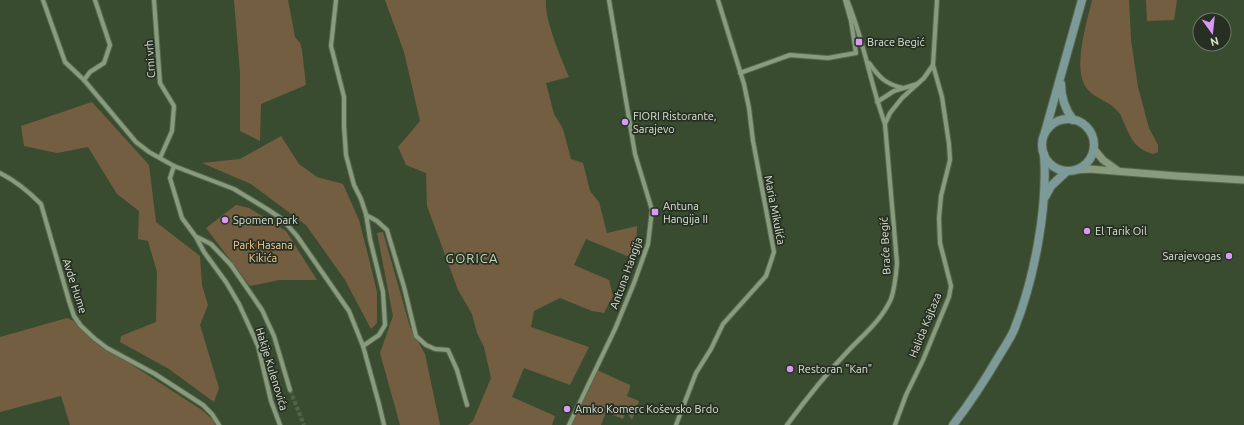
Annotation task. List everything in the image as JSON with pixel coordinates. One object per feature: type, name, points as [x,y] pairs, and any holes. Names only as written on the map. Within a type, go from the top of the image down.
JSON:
[{"type":"main road","points":[[954,425],[983,384],[1013,331],[1023,303],[1039,233],[1044,199],[1045,169],[1042,144],[1082,0]]},
{"type":"main road","points":[[1061,75],[1063,102],[1073,120]]},
{"type":"main road","points":[[1044,136],[1053,124],[1063,120],[1073,120],[1087,127],[1092,134],[1094,141],[1092,155],[1086,164],[1076,170],[1066,171],[1052,166],[1044,154]]},
{"type":"main road","points":[[1044,199],[1051,186],[1066,171]]},
{"type":"street","points":[[43,0],[65,62],[84,80],[136,142],[149,152],[174,166],[234,189],[282,219],[297,236],[349,311],[363,346],[380,404],[384,425]]},
{"type":"street","points":[[84,80],[90,72],[104,63],[110,45],[95,0]]},
{"type":"street","name":"Crni vrh","points":[[154,0],[160,83],[174,106],[172,131],[160,158]]},
{"type":"street","points":[[336,0],[331,46],[344,97],[346,154],[354,185],[366,214],[370,239],[383,292],[385,325],[378,335],[363,346]]},
{"type":"street","name":"Antuna Hangija","points":[[569,425],[615,329],[634,283],[648,244],[652,210],[636,154],[609,0]]},
{"type":"street","name":"Maria Mikulića","points":[[676,425],[696,373],[711,350],[723,324],[766,276],[774,252],[753,141],[749,108],[718,0]]},
{"type":"street","points":[[740,73],[790,55],[828,58],[856,53],[846,0]]},
{"type":"street","points":[[846,0],[860,32],[877,102],[885,124]]},
{"type":"street","name":"Halida Kajtaza","points":[[895,425],[906,395],[929,347],[949,297],[951,286],[940,243],[939,218],[941,196],[950,160],[942,97],[932,64],[937,0]]},
{"type":"street","points":[[867,61],[879,76],[887,83],[903,88]]},
{"type":"street","name":"Halida Kajtaza","points":[[885,124],[890,113],[902,98],[924,78],[932,64]]},
{"type":"street","points":[[877,102],[885,96],[919,83]]},
{"type":"street","name":"Braće Begić","points":[[787,425],[821,381],[848,351],[875,325],[886,309],[891,298],[895,284],[897,263],[885,124]]},
{"type":"street","points":[[1094,149],[1103,160],[1118,172]]},
{"type":"street","name":"Hakije Kulenovića","points":[[174,166],[170,178],[182,218],[226,282],[250,328],[258,346],[271,401],[280,425]]},
{"type":"street","points":[[1076,170],[1089,169],[1244,180]]},
{"type":"street","name":"Avde Hume","points":[[0,173],[14,181],[41,204],[69,301],[74,316],[81,326],[107,348],[155,374],[203,405],[212,414],[219,425]]},
{"type":"street","points":[[366,214],[387,230],[404,287],[416,336],[426,345],[435,349],[448,350],[467,405]]},
{"type":"street","name":"Hakije Kulenovića","points":[[196,237],[211,244],[231,265],[254,296],[274,336],[290,390]]},
{"type":"green space","points":[[234,0],[288,0],[295,37],[300,43],[302,50],[306,85],[261,104],[260,141],[240,131],[240,73]]},
{"type":"green space","points":[[385,0],[546,0],[550,28],[569,77],[546,83],[554,114],[563,129],[571,159],[583,163],[590,191],[599,202],[607,233],[637,226],[636,256],[634,259],[586,239],[574,265],[609,280],[613,296],[604,313],[592,311],[560,298],[534,311],[531,327],[589,347],[570,385],[524,368],[512,397],[555,416],[552,425],[468,425],[473,421],[491,378],[484,347],[477,333],[472,314],[458,290],[427,206],[426,173],[406,165],[398,147],[420,121],[404,52]]},
{"type":"green space","points":[[1092,0],[1129,0],[1131,40],[1138,87],[1149,128],[1158,145],[1158,152],[1153,154],[1147,152],[1135,144],[1121,115],[1112,106],[1088,90],[1083,82],[1080,59],[1084,33]]},
{"type":"green space","points":[[1146,0],[1177,0],[1174,20],[1147,21]]},
{"type":"green space","points":[[92,102],[149,165],[156,222],[200,256],[202,285],[208,305],[200,325],[219,388],[214,402],[169,369],[120,342],[121,336],[156,322],[157,272],[148,241],[138,239],[139,211],[117,194],[88,147],[57,153],[24,146],[21,126]]},
{"type":"green space","points":[[281,136],[299,164],[317,177],[343,184],[359,220],[377,292],[377,323],[371,329],[345,280],[306,225],[251,184],[202,163],[240,159]]},
{"type":"green space","name":"Park Hasana Kikića","points":[[236,205],[249,208],[286,231],[317,280],[279,280],[250,286],[206,228]]},
{"type":"green space","points":[[383,232],[410,327],[425,354],[440,425],[400,425],[380,353],[393,316],[377,233]]},
{"type":"green space","points":[[67,318],[86,326],[101,345],[202,410],[213,420],[215,425],[70,425],[61,396],[0,412],[0,337]]},
{"type":"green space","points":[[597,370],[630,385],[627,396],[639,401],[632,420],[626,411],[623,419],[606,412],[601,425],[569,425]]},
{"type":"tunnel","points":[[290,390],[304,425]]},
{"type":"place","name":"Brace Begić","points":[[859,42]]},
{"type":"place","name":"FIORI Ristorante, Sarajevo","points":[[625,122]]},
{"type":"place","name":"Antuna Hangija II","points":[[655,212]]},
{"type":"place","name":"Spomen park","points":[[225,220]]},
{"type":"place","name":"El Tarik Oil","points":[[1087,231]]},
{"type":"place","name":"Sarajevogas","points":[[1229,256]]},
{"type":"place","name":"Restoran \"Kan\"","points":[[790,369]]},
{"type":"place","name":"Amko Komerc Koševsko Brdo","points":[[567,409]]},
{"type":"district","name":"GORICA","points":[[472,258]]}]
